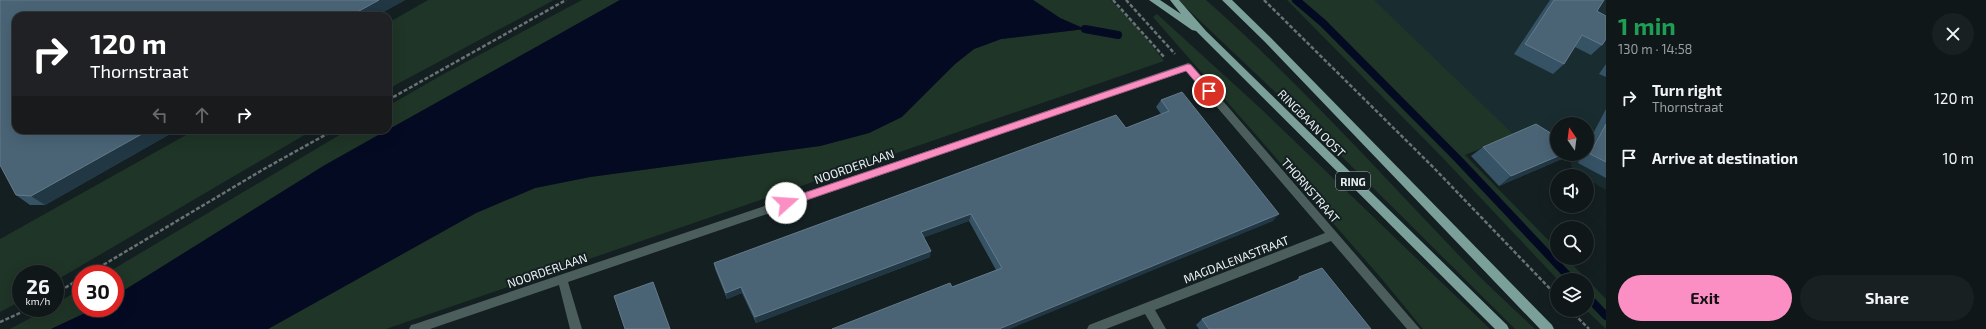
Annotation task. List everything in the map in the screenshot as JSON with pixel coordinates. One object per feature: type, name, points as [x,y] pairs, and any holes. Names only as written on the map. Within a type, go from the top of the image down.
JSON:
[{"type":"main road","points":[[1153,0],[1203,33]]},
{"type":"main road","name":"RINGBAAN OOST","points":[[1174,0],[1203,33],[1503,329]]},
{"type":"main road","name":"RINGBAAN OOST","points":[[1226,0],[1268,40],[1548,329]]},
{"type":"street","name":"THORNSTRAAT","points":[[1188,67],[1414,329]]},
{"type":"street","name":"NOORDERLAAN","points":[[415,329],[1188,67]]},
{"type":"street","name":"MAGDALENASTRAAT","points":[[1093,329],[1333,235]]},
{"type":"street","points":[[562,278],[576,329]]},
{"type":"street","points":[[1148,308],[1160,329]]},
{"type":"path","points":[[392,98],[566,0]]},
{"type":"path","points":[[1113,0],[1165,58],[1188,67]]},
{"type":"path","points":[[1126,0],[1188,67]]},
{"type":"path","points":[[1264,0],[1432,166],[1550,289]]},
{"type":"path","points":[[103,265],[264,169],[327,134]]},
{"type":"path","points":[[0,322],[12,317]]},
{"type":"path","points":[[1577,317],[1589,329]]},
{"type":"shaded area","points":[[1343,0],[1606,0],[1606,190],[1594,183],[1594,169],[1572,169],[1571,161],[1594,161],[1594,117],[1550,117],[1550,147],[1514,135]]},
{"type":"green space","points":[[428,0],[554,0],[392,87],[392,21]]},
{"type":"green space","points":[[582,0],[620,0],[392,128],[392,104],[440,76]]},
{"type":"green space","points":[[1033,0],[1111,0],[1136,26],[1164,61],[386,329],[268,329],[476,213],[535,188],[590,177],[820,146],[869,133],[902,116],[955,64],[974,49],[1001,39],[1085,29],[1060,18]]},
{"type":"green space","points":[[1178,0],[1206,0],[1242,32],[1344,134],[1476,273],[1535,329],[1515,329],[1309,124]]},
{"type":"green space","points":[[1287,0],[1374,0],[1514,135],[1465,155],[1550,242],[1550,265],[1573,265],[1581,273],[1551,273],[1441,156]]},
{"type":"green space","points":[[1157,14],[1259,107],[1490,329],[1423,329],[1381,278],[1153,17]]},
{"type":"green space","points":[[188,134],[306,134],[82,265],[72,265],[72,271],[64,276],[64,265],[12,265],[12,306],[0,312],[0,239]]},
{"type":"green space","points":[[341,134],[380,134],[325,165],[124,290],[124,265],[120,265]]},
{"type":"green space","points":[[1594,287],[1606,299],[1606,329],[1593,317]]},
{"type":"green space","points":[[72,294],[72,317],[77,317],[51,329],[10,329],[32,317],[64,317],[64,299]]},
{"type":"water","points":[[620,0],[1033,0],[1060,18],[1085,29],[1001,39],[974,49],[955,64],[902,117],[869,133],[820,146],[590,177],[535,188],[476,213],[268,329],[51,329],[77,317],[124,317],[124,290],[325,165],[380,134],[392,134],[392,128]]},
{"type":"building","points":[[0,0],[379,0],[357,12],[12,12],[12,134],[142,134],[31,196],[16,195],[0,165]]},
{"type":"building","points":[[1554,0],[1604,0],[1597,11],[1606,16],[1606,39],[1602,45],[1582,35],[1564,64],[1525,44]]},
{"type":"building","points":[[1182,92],[1279,214],[999,329],[832,329],[950,283],[952,287],[1002,268],[971,214],[921,232],[931,251],[755,317],[741,287],[726,293],[714,263],[1116,115],[1126,128],[1169,111],[1161,100]]},
{"type":"building","points":[[1536,124],[1550,133],[1550,160],[1511,176],[1483,147]]},
{"type":"building","points":[[1606,124],[1606,162],[1594,156],[1594,146]]},
{"type":"building","points":[[1322,268],[1371,329],[1209,329],[1202,319],[1300,279],[1299,277]]},
{"type":"building","points":[[653,282],[670,329],[625,329],[614,296]]},
{"type":"waterway","points":[[1296,0],[1323,23],[1457,158],[1565,273]]},
{"type":"waterway","points":[[1085,29],[1118,35]]},
{"type":"waterway","points":[[1594,303],[1606,316]]},
{"type":"route","points":[[786,203],[1188,67],[1209,91]]}]
